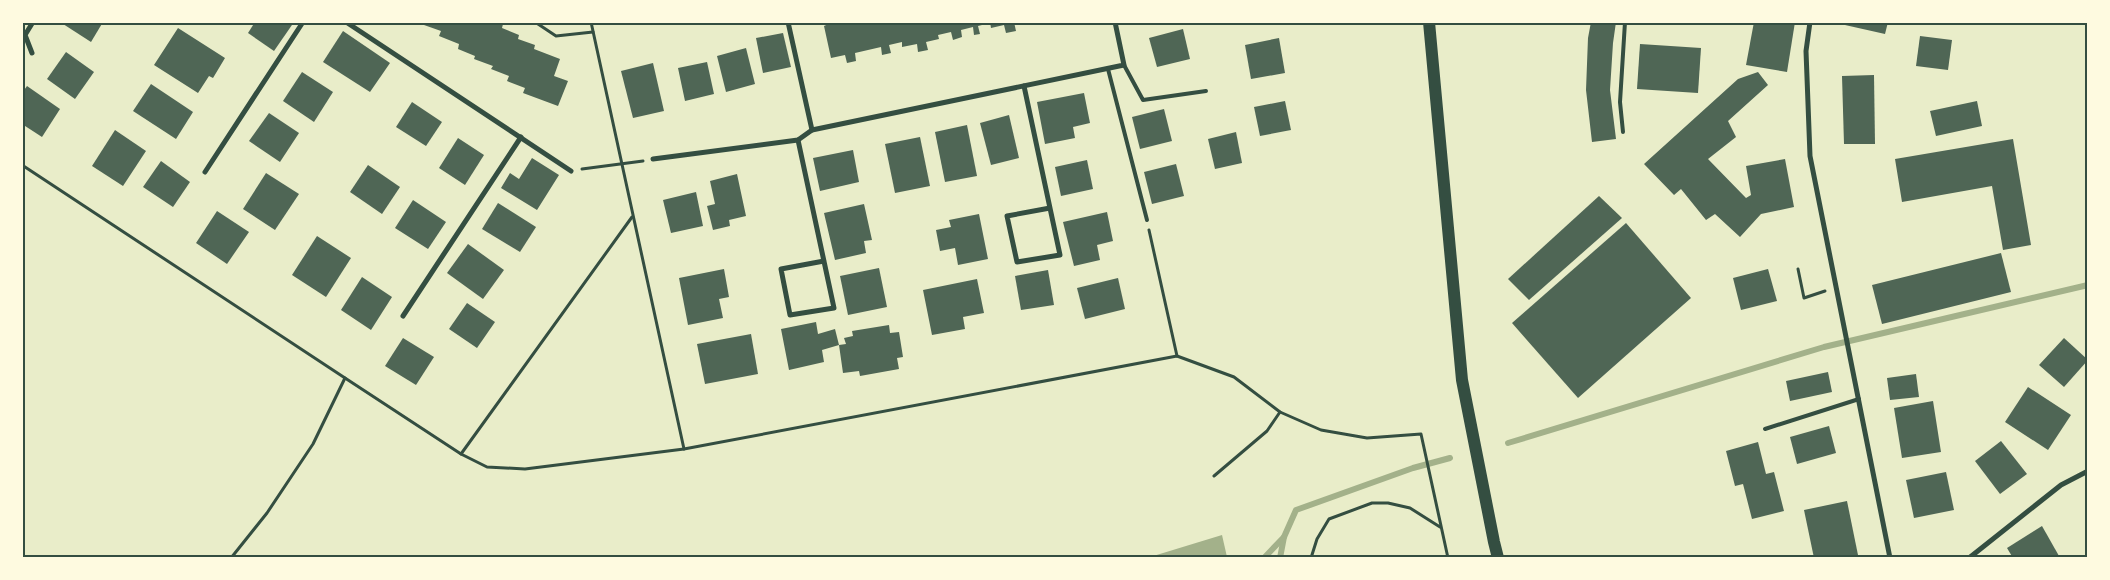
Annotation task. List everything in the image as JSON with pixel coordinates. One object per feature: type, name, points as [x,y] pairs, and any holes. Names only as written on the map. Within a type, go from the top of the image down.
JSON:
[{"type":"main road","points":[[1429,22],[1462,380],[1498,558]]},
{"type":"street","points":[[32,53],[25,35],[33,22]]},
{"type":"street","points":[[205,172],[303,22]]},
{"type":"street","points":[[346,22],[571,171]]},
{"type":"street","points":[[788,22],[812,130]]},
{"type":"street","points":[[653,160],[798,140],[812,130],[1124,65],[1115,22]]},
{"type":"street","points":[[1810,22],[1806,51],[1810,156],[1835,288],[1860,399],[1890,558]]},
{"type":"street","points":[[1024,86],[1050,208],[1060,255],[1017,262],[1007,216],[1050,208]]},
{"type":"street","points":[[404,316],[521,137]]},
{"type":"street","points":[[798,140],[824,261],[834,308],[790,315],[781,269],[824,261]]},
{"type":"street","points":[[1969,558],[2062,485],[2088,471]]},
{"type":"lane","points":[[1623,132],[1620,102],[1625,22]]},
{"type":"lane","points":[[1124,65],[1143,100],[1206,92]]},
{"type":"lane","points":[[1108,69],[1146,220]]},
{"type":"lane","points":[[1765,429],[1860,399]]},
{"type":"path","points":[[535,22],[556,36],[593,32]]},
{"type":"path","points":[[591,22],[684,450]]},
{"type":"path","points":[[571,171],[653,160]]},
{"type":"path","points":[[22,165],[461,454],[487,467],[518,469],[684,450],[1177,356],[1234,377],[1280,412],[1321,430],[1367,438],[1421,434],[1448,558]]},
{"type":"path","points":[[461,454],[633,216]]},
{"type":"path","points":[[1146,220],[1177,356]]},
{"type":"path","points":[[1798,269],[1804,298],[1835,288]]},
{"type":"path","points":[[231,558],[267,513],[313,444],[345,378]]},
{"type":"path","points":[[1214,476],[1267,431],[1280,412]]},
{"type":"path","points":[[1311,558],[1317,539],[1329,520],[1372,503],[1388,503],[1410,508],[1441,527]]},
{"type":"shaded area","points":[[1222,535],[1227,557],[1150,557]]},
{"type":"building","points":[[60,22],[103,22],[91,42]]},
{"type":"building","points":[[255,22],[294,22],[274,51],[248,33]]},
{"type":"building","points":[[425,22],[499,22],[503,24],[502,28],[519,35],[518,39],[535,45],[534,49],[560,59],[554,76],[568,81],[558,106],[523,93],[525,88],[507,81],[509,76],[491,69],[493,66],[474,59],[475,56],[458,49],[459,44],[439,36],[441,31],[424,25]]},
{"type":"building","points":[[833,22],[990,23],[978,26],[980,34],[974,35],[973,27],[961,30],[962,37],[953,40],[951,32],[938,35],[939,39],[926,42],[928,50],[918,52],[917,44],[902,47],[902,42],[889,45],[891,53],[882,55],[881,47],[855,53],[856,61],[847,63],[845,55],[831,58],[824,26]]},
{"type":"building","points":[[990,22],[1014,22],[1016,31],[1006,33],[1004,25],[991,28]]},
{"type":"building","points":[[1591,22],[1616,22],[1610,90],[1616,139],[1592,142],[1586,90],[1588,38]]},
{"type":"building","points":[[1754,22],[1795,22],[1787,72],[1746,65]]},
{"type":"building","points":[[1845,22],[1888,22],[1885,34],[1845,25]]},
{"type":"building","points":[[178,28],[225,58],[213,78],[209,76],[198,93],[154,65]]},
{"type":"building","points":[[1183,29],[1190,59],[1157,67],[1149,38]]},
{"type":"building","points":[[343,31],[390,63],[370,92],[323,62]]},
{"type":"building","points":[[783,33],[791,67],[763,73],[756,38]]},
{"type":"building","points":[[1920,36],[1952,40],[1948,70],[1916,66]]},
{"type":"building","points":[[1279,38],[1285,73],[1251,79],[1245,45]]},
{"type":"building","points":[[1640,44],[1701,48],[1698,93],[1637,89]]},
{"type":"building","points":[[746,48],[755,84],[726,92],[717,56]]},
{"type":"building","points":[[66,52],[94,72],[75,99],[47,79]]},
{"type":"building","points":[[707,62],[714,94],[685,101],[678,68]]},
{"type":"building","points":[[653,63],[664,111],[633,118],[621,71]]},
{"type":"building","points":[[302,72],[333,92],[314,122],[283,101]]},
{"type":"building","points":[[1758,72],[1768,85],[1728,121],[1736,137],[1708,159],[1746,198],[1751,195],[1746,166],[1785,159],[1794,207],[1761,214],[1740,237],[1715,214],[1706,220],[1681,189],[1674,195],[1644,164],[1738,79]]},
{"type":"building","points":[[1874,75],[1875,144],[1844,144],[1842,76]]},
{"type":"building","points":[[151,84],[193,112],[176,139],[133,111]]},
{"type":"building","points":[[27,86],[60,109],[42,137],[22,124],[22,93]]},
{"type":"building","points":[[1084,93],[1090,123],[1073,127],[1075,138],[1045,144],[1037,102]]},
{"type":"building","points":[[1285,101],[1291,130],[1260,136],[1254,107]]},
{"type":"building","points":[[1977,101],[1982,126],[1936,136],[1930,111]]},
{"type":"building","points":[[412,102],[442,122],[426,146],[396,127]]},
{"type":"building","points":[[1164,109],[1172,141],[1140,149],[1132,117]]},
{"type":"building","points":[[269,113],[299,133],[280,162],[249,141]]},
{"type":"building","points":[[1009,115],[1019,158],[991,165],[980,123]]},
{"type":"building","points":[[967,125],[977,176],[945,182],[935,132]]},
{"type":"building","points":[[115,130],[146,151],[123,186],[92,166]]},
{"type":"building","points":[[1236,132],[1242,163],[1215,169],[1208,139]]},
{"type":"building","points":[[920,137],[930,186],[895,193],[885,144]]},
{"type":"building","points":[[458,138],[484,155],[465,185],[439,168]]},
{"type":"building","points":[[2013,139],[2031,245],[2003,250],[1992,186],[1902,202],[1895,159]]},
{"type":"building","points":[[853,150],[859,182],[820,191],[813,158]]},
{"type":"building","points":[[532,158],[559,175],[537,210],[501,188],[510,173],[519,179]]},
{"type":"building","points":[[1087,160],[1093,189],[1061,196],[1055,167]]},
{"type":"building","points":[[161,161],[190,182],[173,207],[143,187]]},
{"type":"building","points":[[1176,164],[1184,196],[1152,204],[1144,172]]},
{"type":"building","points":[[368,165],[400,187],[382,214],[350,192]]},
{"type":"building","points":[[266,173],[299,194],[275,230],[243,209]]},
{"type":"building","points":[[737,174],[746,216],[729,220],[730,226],[713,230],[707,206],[715,204],[710,181]]},
{"type":"building","points":[[696,192],[703,226],[671,233],[663,200]]},
{"type":"building","points":[[1599,196],[1622,218],[1529,300],[1508,279]]},
{"type":"building","points":[[413,200],[446,222],[428,249],[395,228]]},
{"type":"building","points":[[498,203],[536,227],[520,252],[482,229]]},
{"type":"building","points":[[864,204],[872,240],[864,241],[866,253],[835,260],[824,213]]},
{"type":"building","points":[[217,211],[249,232],[227,264],[196,243]]},
{"type":"building","points":[[1107,212],[1113,241],[1097,245],[1100,260],[1074,266],[1063,222]]},
{"type":"building","points":[[979,214],[988,259],[958,265],[955,248],[940,251],[936,230],[951,227],[949,220]]},
{"type":"building","points":[[1626,223],[1691,298],[1578,398],[1512,323]]},
{"type":"building","points":[[317,236],[351,258],[326,297],[292,275]]},
{"type":"building","points":[[468,244],[504,270],[483,299],[447,273]]},
{"type":"building","points":[[2001,253],[2011,292],[1882,324],[1872,285]]},
{"type":"building","points":[[879,268],[887,307],[848,315],[840,276]]},
{"type":"building","points":[[724,269],[729,297],[719,299],[723,318],[688,325],[679,278]]},
{"type":"building","points":[[1768,269],[1777,301],[1741,310],[1733,278]]},
{"type":"building","points":[[1048,270],[1054,305],[1021,310],[1015,276]]},
{"type":"building","points":[[362,277],[392,297],[371,330],[341,310]]},
{"type":"building","points":[[1118,278],[1125,309],[1085,319],[1077,288]]},
{"type":"building","points":[[977,279],[984,313],[963,317],[965,329],[932,335],[923,290]]},
{"type":"building","points":[[467,303],[495,322],[477,348],[449,329]]},
{"type":"building","points":[[816,322],[818,334],[835,329],[839,345],[822,350],[824,362],[789,370],[781,329]]},
{"type":"building","points":[[889,325],[890,333],[899,332],[903,357],[897,358],[899,369],[860,376],[859,371],[843,373],[839,345],[846,344],[844,338],[853,336],[852,331]]},
{"type":"building","points":[[751,334],[758,374],[705,384],[697,344]]},
{"type":"building","points":[[403,338],[434,357],[416,385],[385,366]]},
{"type":"building","points":[[2064,338],[2088,360],[2064,387],[2039,365]]},
{"type":"building","points":[[1828,372],[1832,392],[1790,401],[1786,381]]},
{"type":"building","points":[[1916,374],[1919,397],[1890,400],[1887,378]]},
{"type":"building","points":[[2028,387],[2071,415],[2048,450],[2005,422]]},
{"type":"building","points":[[1933,401],[1941,452],[1902,458],[1894,408]]},
{"type":"building","points":[[1829,426],[1836,453],[1797,464],[1790,437]]},
{"type":"building","points":[[2001,441],[2027,474],[2000,494],[1975,461]]},
{"type":"building","points":[[1758,442],[1766,474],[1774,472],[1784,511],[1752,519],[1743,484],[1735,486],[1726,451]]},
{"type":"building","points":[[1946,472],[1954,510],[1914,518],[1906,480]]},
{"type":"building","points":[[1847,501],[1858,555],[1846,558],[1814,558],[1804,510]]},
{"type":"building","points":[[2042,526],[2059,556],[2056,558],[2013,558],[2007,548]]},
{"type":"waterway","points":[[1508,443],[1824,347],[2088,285]]},
{"type":"waterway","points":[[1280,558],[1284,537],[1296,510],[1413,468],[1450,458]]},
{"type":"waterway","points":[[1264,558],[1284,537]]}]
